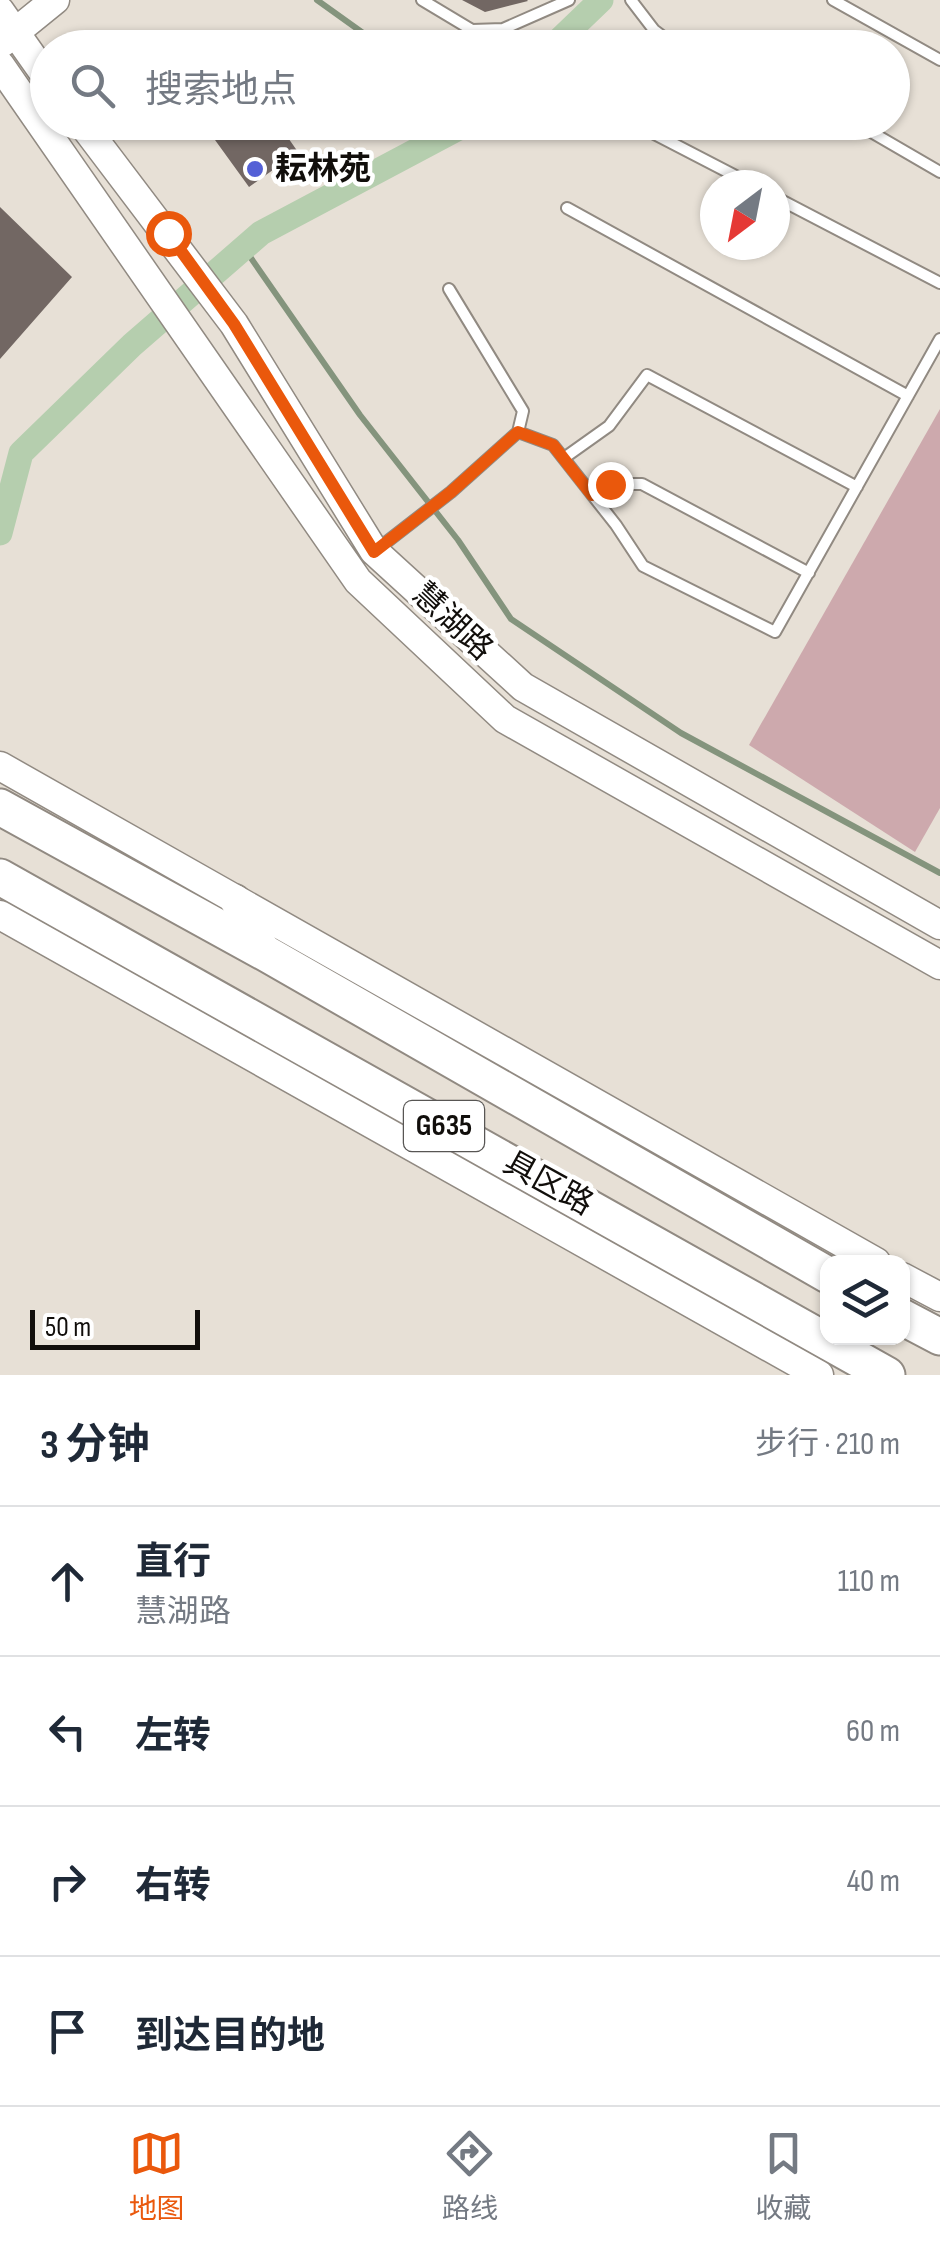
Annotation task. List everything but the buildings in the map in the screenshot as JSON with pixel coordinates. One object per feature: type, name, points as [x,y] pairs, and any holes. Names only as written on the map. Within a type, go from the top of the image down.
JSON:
[{"type":"highway","name":"具区路","points":[[2,809],[267,954],[820,1270]]},
{"type":"highway","name":"具区路","points":[[0,876],[888,1375]]},
{"type":"highway","points":[[910,1320],[940,1337]]},
{"type":"main road","points":[[234,900],[267,954]]},
{"type":"street","points":[[30,58],[5,29],[55,0]]},
{"type":"street","name":"慧湖路","points":[[0,65],[30,108]]},
{"type":"street","name":"慧湖路","points":[[53,140],[358,581],[505,719],[940,965]]},
{"type":"street","name":"慧湖路","points":[[95,140],[234,324],[374,552],[524,687],[940,925]]},
{"type":"street","points":[[0,766],[864,1255]]},
{"type":"street","points":[[0,916],[818,1375]]},
{"type":"street","points":[[910,1281],[940,1298]]},
{"type":"lane","points":[[422,0],[472,30],[504,28],[569,0]]},
{"type":"lane","points":[[631,0],[654,30]]},
{"type":"lane","points":[[832,0],[886,30]]},
{"type":"lane","points":[[910,43],[940,60]]},
{"type":"lane","points":[[666,140],[723,170]]},
{"type":"lane","points":[[885,140],[940,172]]},
{"type":"lane","points":[[790,205],[940,283]]},
{"type":"lane","points":[[567,208],[908,396]]},
{"type":"lane","points":[[374,552],[444,498],[518,432],[523,410],[449,289]]},
{"type":"lane","points":[[518,432],[553,445],[643,566],[775,632],[940,339]]},
{"type":"lane","points":[[564,458],[609,426],[648,375],[857,487]]},
{"type":"lane","points":[[592,495],[610,484],[642,484],[808,573]]},
{"type":"shaded area","points":[[940,409],[940,808],[915,852],[749,745]]},
{"type":"waterway","points":[[317,0],[359,30]]},
{"type":"waterway","points":[[570,30],[601,0]]},
{"type":"waterway","points":[[0,533],[21,453],[132,345],[261,233],[436,140]]},
{"type":"waterway","points":[[244,248],[360,415],[458,540],[511,619],[681,733],[940,873]]},
{"type":"place","name":"耘林苑","points":[[255,169]]},
{"type":"route","points":[[168,233],[234,324],[374,552],[451,492],[518,432],[553,445],[592,495],[610,484]]}]
